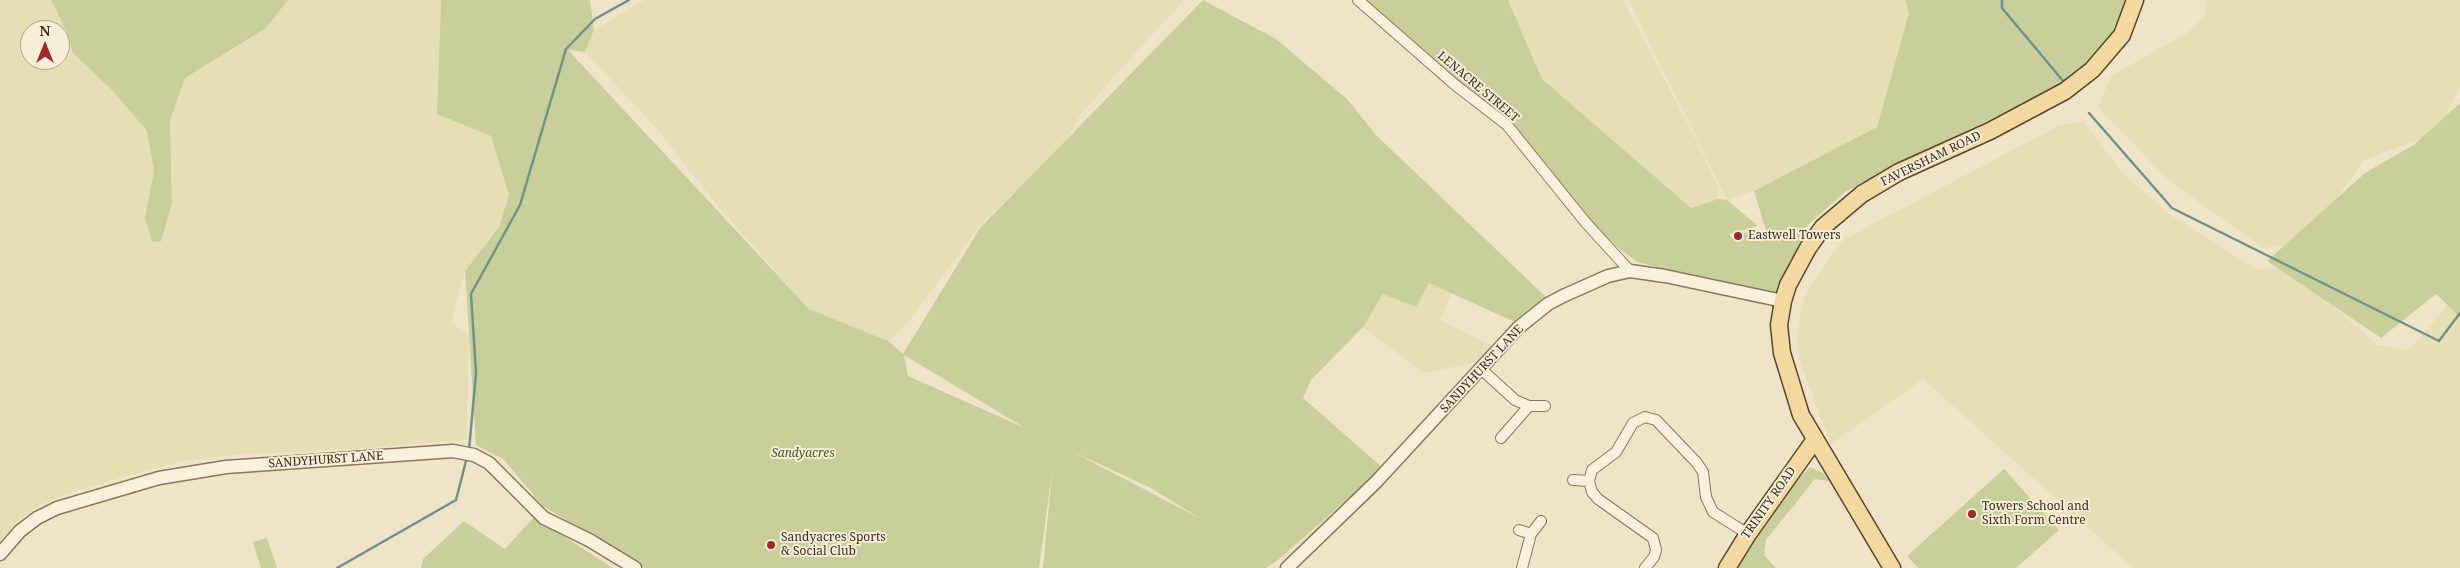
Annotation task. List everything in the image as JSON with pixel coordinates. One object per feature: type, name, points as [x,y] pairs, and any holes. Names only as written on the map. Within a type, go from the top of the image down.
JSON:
[{"type":"main road","name":"FAVERSHAM ROAD","points":[[1892,568],[1814,441],[1798,407],[1782,353],[1779,325],[1788,285],[1808,248],[1823,227],[1862,194],[1899,172],[1990,131],[2065,92],[2092,70],[2117,41],[2125,27],[2135,0]]},
{"type":"main road","name":"TRINITY ROAD","points":[[1728,568],[1748,534],[1814,441]]},
{"type":"street","name":"LENACRE STREET","points":[[1358,0],[1454,84],[1507,125],[1586,223],[1630,271]]},
{"type":"street","name":"SANDYHURST LANE","points":[[1288,568],[1381,477],[1518,328],[1548,304],[1592,282],[1630,271],[1665,276],[1783,301]]},
{"type":"street","points":[[1481,369],[1515,400],[1529,406],[1545,406]]},
{"type":"street","points":[[1501,438],[1529,406]]},
{"type":"street","points":[[1645,568],[1654,557],[1656,550],[1653,538],[1598,499],[1592,492],[1589,481],[1592,470],[1616,452],[1633,423],[1645,417],[1656,420],[1703,472],[1708,506],[1713,512],[1748,534]]},
{"type":"street","name":"SANDYHURST LANE","points":[[0,554],[20,531],[38,518],[57,508],[159,478],[226,467],[442,452],[469,454],[496,469],[544,518],[589,540],[635,568]]},
{"type":"street","points":[[1573,480],[1589,481]]},
{"type":"street","points":[[1522,568],[1531,534],[1541,521]]},
{"type":"street","points":[[1519,530],[1531,534]]},
{"type":"shaded area","points":[[0,0],[51,0],[61,20],[20,20],[20,70],[70,70],[70,42],[73,53],[113,91],[147,131],[154,171],[145,217],[172,203],[170,120],[185,77],[266,28],[288,0],[441,0],[437,114],[491,136],[509,195],[499,227],[465,271],[451,323],[469,335],[467,439],[358,449],[232,455],[182,461],[77,490],[43,504],[20,519],[0,542]]},
{"type":"shaded area","points":[[644,0],[1184,0],[1082,112],[1067,140],[981,225],[909,321],[888,341],[809,309],[716,204],[658,130],[585,52],[594,30]]},
{"type":"shaded area","points":[[1508,0],[1623,0],[1719,188],[1718,199],[1691,208],[1542,79]]},
{"type":"shaded area","points":[[1629,0],[1905,0],[1909,13],[1877,127],[1757,190],[1727,200]]},
{"type":"shaded area","points":[[2207,0],[2460,0],[2460,86],[2438,132],[2364,160],[2306,242],[2263,248],[2167,179],[2098,107],[2111,76],[2189,32],[2205,15]]},
{"type":"shaded area","points":[[2083,121],[2124,175],[2172,216],[2256,269],[2290,268],[2377,345],[2408,351],[2458,294],[2460,298],[2460,568],[2133,568],[1923,379],[1831,444],[1799,359],[1798,336],[1799,320],[1807,290],[1843,240],[2058,126]]},
{"type":"shaded area","points":[[1429,283],[1452,293],[1440,320],[1491,346],[1479,362],[1423,373],[1363,327],[1383,294]]},
{"type":"green space","points":[[51,0],[288,0],[266,28],[185,78],[170,120],[172,203],[161,241],[152,242],[145,217],[154,171],[147,131],[113,91],[73,53],[70,42],[70,20],[61,20]]},
{"type":"green space","name":"Sandyacres","points":[[441,0],[590,0],[594,30],[585,52],[568,50],[809,309],[888,341],[903,354],[980,228],[1203,0],[1276,39],[1347,99],[1376,135],[1547,298],[1517,323],[1429,283],[1416,307],[1383,294],[1363,327],[1311,380],[1303,398],[1383,468],[1278,560],[1266,568],[1043,568],[1052,472],[1039,568],[645,568],[543,506],[504,460],[476,445],[465,271],[499,227],[509,195],[491,136],[437,114]],"holes":[[[904,355],[1025,428],[908,376]],[[1071,451],[1151,488],[1199,518]]]},
{"type":"green space","points":[[1355,0],[1508,0],[1542,79],[1691,208],[1718,199],[1727,200],[1758,226],[1729,234],[1736,242],[1744,239],[1742,234],[1754,230],[1760,231],[1768,237],[1754,191],[1877,127],[1909,13],[1905,0],[2127,0],[2117,29],[2069,80],[1845,192],[1801,231],[1810,232],[1797,253],[1782,288],[1775,293],[1747,290],[1637,262],[1593,228],[1508,123]]},
{"type":"green space","points":[[2460,103],[2460,317],[2436,294],[2381,338],[2267,261],[2365,173],[2415,144]]},
{"type":"green space","points":[[1810,467],[1823,473],[1829,481],[1815,479],[1766,540],[1764,555],[1776,568],[1735,568],[1787,491]]},
{"type":"green space","points":[[2004,469],[2059,530],[2016,568],[1918,568],[1907,556]]},
{"type":"green space","points":[[534,517],[613,568],[421,568],[423,559],[464,521],[505,549]]},
{"type":"green space","points":[[267,538],[277,568],[261,568],[253,542]]},
{"type":"waterway","points":[[469,450],[476,373],[471,294],[520,205],[566,49],[595,19],[629,0]]},
{"type":"waterway","points":[[2002,0],[2002,8],[2064,82]]},
{"type":"waterway","points":[[2089,113],[2172,208],[2439,341],[2460,313]]},
{"type":"waterway","points":[[337,568],[456,500],[467,457]]},
{"type":"place","name":"Eastwell Towers","points":[[1738,236]]},
{"type":"place","name":"Towers School and Sixth Form Centre","points":[[1972,514]]},
{"type":"place","name":"Sandyacres Sports & Social Club","points":[[771,545]]}]
